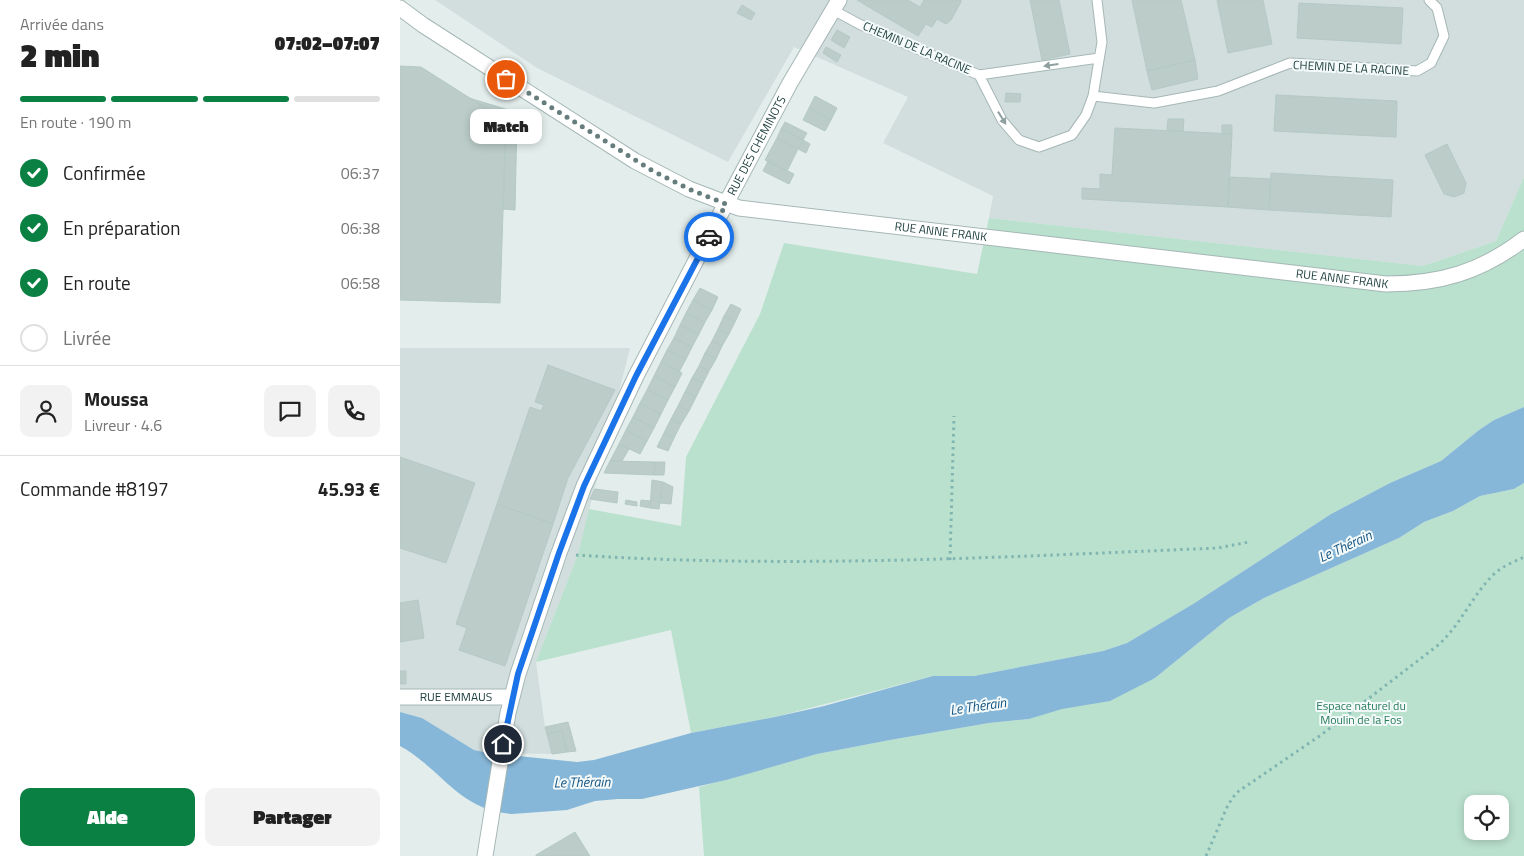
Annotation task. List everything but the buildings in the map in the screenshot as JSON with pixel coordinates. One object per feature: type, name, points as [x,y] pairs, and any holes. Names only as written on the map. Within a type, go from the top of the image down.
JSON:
[{"type":"street","name":"RUE DES CHEMINOTS","points":[[485,856],[503,744],[518,674],[559,553],[591,470],[636,376],[726,204],[790,83],[836,5]]},
{"type":"street","name":"RUE ANNE FRANK","points":[[400,8],[440,36],[635,161],[668,180],[739,208],[1386,284],[1430,282],[1460,275],[1488,262],[1524,239]]},
{"type":"street","name":"RUE EMMAUS","points":[[400,697],[512,697]]},
{"type":"lane","points":[[1093,96],[1102,42],[1097,0]]},
{"type":"lane","name":"CHEMIN DE LA RACINE","points":[[836,5],[862,25],[979,75],[1002,120],[1019,140],[1039,147],[1072,135],[1086,115],[1093,96],[1154,102],[1218,91],[1290,63],[1417,71],[1431,63],[1444,36],[1437,8],[1429,0]]},
{"type":"lane","points":[[979,75],[1099,58]]},
{"type":"path","points":[[950,560],[954,416]]},
{"type":"path","points":[[559,553],[728,561],[950,560],[1218,548],[1249,542]]},
{"type":"path","points":[[1206,856],[1228,805],[1236,793],[1321,735],[1437,646],[1450,632],[1492,576],[1524,557]]},
{"type":"shaded area","points":[[435,0],[1524,0],[1524,177],[1496,241],[1423,266],[989,218],[993,196],[883,143],[908,97],[794,47],[728,162],[537,68]]},
{"type":"shaded area","points":[[400,348],[630,348],[578,554],[536,662],[545,727],[552,754],[489,753],[474,750],[422,718],[400,712]]},
{"type":"green space","points":[[1524,177],[1524,407],[1494,420],[1441,461],[1390,483],[1331,514],[1193,604],[1127,643],[1103,651],[974,676],[933,676],[775,717],[691,733],[671,630],[536,662],[578,554],[589,509],[681,526],[686,457],[760,314],[784,243],[977,274],[989,218],[1423,266],[1496,241]]},
{"type":"green space","name":"Espace naturel du Moulin de la Fos","points":[[1524,483],[1524,856],[704,856],[699,787],[817,754],[989,723],[1029,719],[1155,678],[1229,618],[1264,598],[1399,538],[1424,522],[1453,511],[1480,496],[1514,489]]},
{"type":"water","name":"Le Thérain","points":[[1524,407],[1524,483],[1514,489],[1480,496],[1453,511],[1424,522],[1399,538],[1264,598],[1229,618],[1155,678],[1110,701],[1062,709],[1029,719],[989,723],[817,754],[726,780],[642,799],[595,801],[567,810],[512,814],[493,811],[464,797],[415,755],[400,746],[400,712],[422,718],[474,750],[577,762],[594,760],[691,733],[824,706],[933,676],[974,676],[1103,651],[1127,643],[1193,604],[1331,514],[1390,483],[1441,461],[1494,420]]},
{"type":"way so far","points":[[506,79],[668,180],[726,204],[709,237]]},
{"type":"place","name":"Match","points":[[506,79]]},
{"type":"route","points":[[503,744],[508,713],[518,674],[584,486],[636,376],[709,237]]}]
